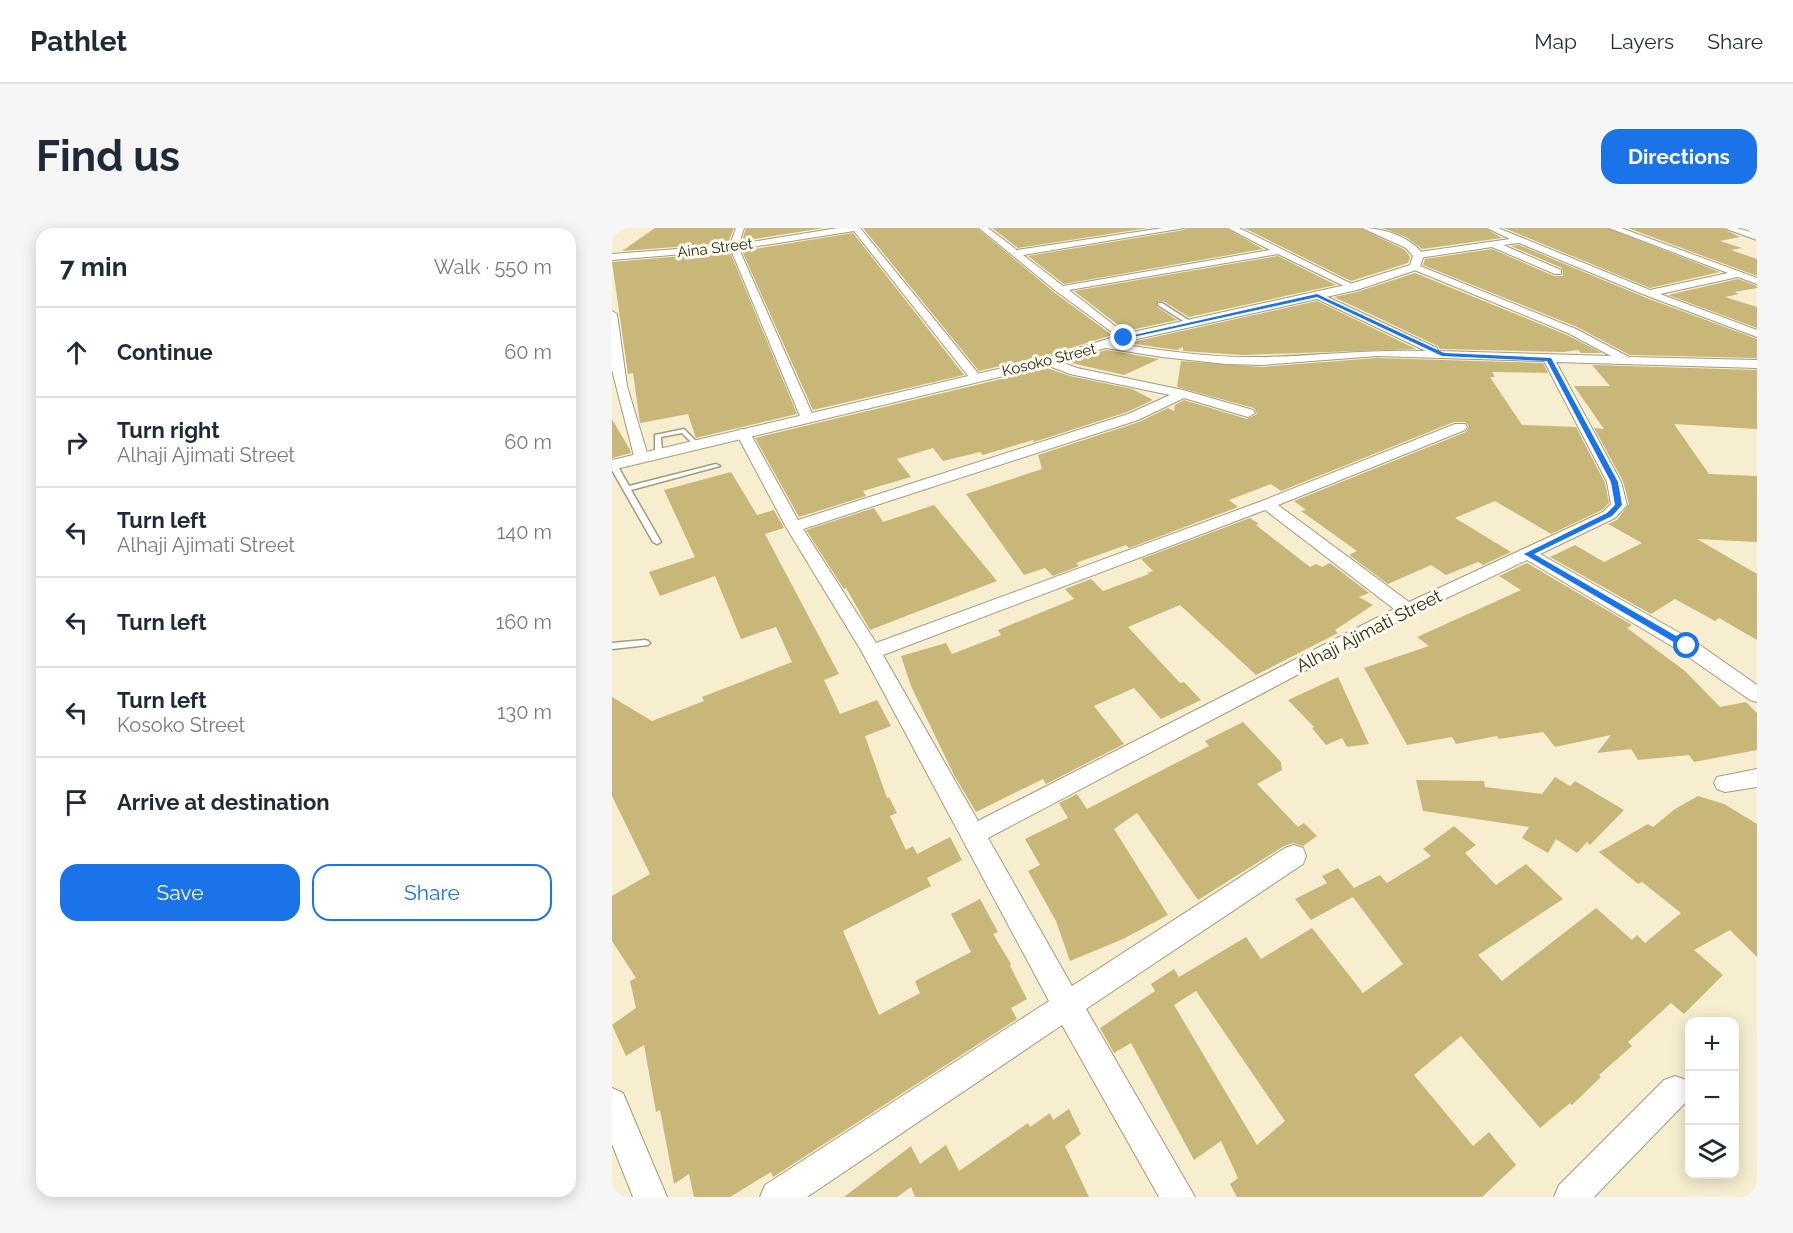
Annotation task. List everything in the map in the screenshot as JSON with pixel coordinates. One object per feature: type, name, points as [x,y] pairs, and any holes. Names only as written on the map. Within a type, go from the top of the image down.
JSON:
[{"type":"street","points":[[740,228],[734,247],[807,418]]},
{"type":"street","points":[[855,228],[976,378]]},
{"type":"street","name":"Aina Street","points":[[612,257],[734,247],[855,228]]},
{"type":"street","points":[[983,228],[1124,338]]},
{"type":"street","points":[[1110,228],[1123,236]]},
{"type":"street","points":[[1015,253],[1180,228]]},
{"type":"street","points":[[1232,228],[1353,287]]},
{"type":"street","points":[[1367,228],[1396,238],[1410,246],[1417,261],[1606,347],[1627,360]]},
{"type":"street","points":[[1491,228],[1648,293],[1757,334]]},
{"type":"street","points":[[1613,228],[1757,281]]},
{"type":"street","points":[[1728,228],[1757,237]]},
{"type":"street","points":[[1417,261],[1519,240]]},
{"type":"street","points":[[1492,244],[1558,272]]},
{"type":"street","points":[[1060,289],[1280,252]]},
{"type":"street","name":"Kosoko Street","points":[[612,465],[641,456],[1048,361],[1124,338],[1353,287],[1417,261]]},
{"type":"street","points":[[1648,293],[1757,271]]},
{"type":"street","points":[[1317,295],[1443,355]]},
{"type":"street","points":[[612,314],[612,330],[626,411],[641,456]]},
{"type":"street","points":[[1106,345],[1162,354],[1226,360],[1261,361],[1377,352],[1757,364]]},
{"type":"street","name":"Alhaji Ajimati Street","points":[[974,834],[1407,610],[1609,515],[1619,505],[1614,482],[1549,359]]},
{"type":"street","points":[[1048,361],[1074,371],[1184,394],[1248,413]]},
{"type":"street","points":[[794,527],[1133,417],[1184,394]]},
{"type":"street","points":[[872,652],[1267,504],[1460,427]]},
{"type":"street","points":[[743,433],[794,527],[872,652],[1067,1005],[1178,1197]]},
{"type":"street","points":[[1267,504],[1407,610]]},
{"type":"street","points":[[1528,554],[1687,646],[1757,695]]},
{"type":"street","points":[[1725,783],[1757,778]]},
{"type":"street","points":[[777,1197],[1294,856]]},
{"type":"street","points":[[1571,1197],[1675,1091]]},
{"type":"street","points":[[612,1104],[650,1197]]},
{"type":"lane","points":[[1161,304],[1190,323]]},
{"type":"lane","points":[[612,465],[657,542]]},
{"type":"lane","points":[[627,489],[716,466]]},
{"type":"lane","points":[[612,646],[645,643]]},
{"type":"building","points":[[655,228],[734,228],[728,243],[622,251]]},
{"type":"building","points":[[746,228],[824,228],[742,241]]},
{"type":"building","points":[[863,228],[977,228],[1055,293],[1112,335],[1048,355],[979,371]]},
{"type":"building","points":[[992,228],[1148,228],[1018,248]]},
{"type":"building","points":[[1186,228],[1226,228],[1263,249],[1064,284],[1028,256],[1184,230]]},
{"type":"building","points":[[1244,228],[1360,228],[1405,250],[1410,257],[1408,263],[1351,281]]},
{"type":"building","points":[[1382,228],[1485,228],[1502,238],[1422,249],[1406,237]]},
{"type":"building","points":[[1504,228],[1607,228],[1720,272],[1650,288]]},
{"type":"building","points":[[1628,228],[1722,228],[1740,237],[1720,241],[1742,248],[1731,250],[1757,259],[1757,276]]},
{"type":"building","points":[[853,233],[964,375],[813,410],[742,251]]},
{"type":"building","points":[[1519,245],[1644,297],[1757,339],[1757,358],[1630,355],[1577,327],[1423,265],[1425,259],[1492,249],[1554,276],[1563,276],[1562,268],[1511,246]]},
{"type":"building","points":[[730,252],[797,414],[696,438],[688,414],[640,423],[633,373],[628,374],[612,262]]},
{"type":"building","points":[[1278,256],[1336,285],[1189,317],[1163,301],[1158,301],[1157,307],[1177,320],[1126,331],[1074,291]]},
{"type":"building","points":[[1415,273],[1567,335],[1602,353],[1581,353],[1578,350],[1564,352],[1440,349],[1438,346],[1334,297]]},
{"type":"building","points":[[1738,279],[1757,286],[1757,288],[1734,292],[1739,294],[1725,297],[1757,307],[1757,328],[1668,295]]},
{"type":"building","points":[[1317,301],[1416,349],[1242,355],[1183,351],[1183,347],[1177,350],[1128,343]]},
{"type":"building","points":[[1106,350],[1159,359],[1124,375],[1067,362]]},
{"type":"building","points":[[1377,358],[1543,363],[1548,373],[1492,372],[1495,377],[1490,377],[1522,425],[1576,427],[1605,483],[1609,503],[1602,510],[1551,534],[1495,501],[1455,518],[1511,552],[1483,565],[1478,562],[1446,575],[1431,565],[1388,584],[1349,555],[1357,551],[1301,511],[1306,510],[1294,501],[1466,432],[1469,426],[1465,422],[1454,422],[1281,491],[1271,484],[1229,500],[1238,507],[1129,548],[1126,545],[1076,563],[1079,566],[1053,576],[1045,568],[1024,575],[966,494],[1042,469],[1038,455],[1139,422],[1168,408],[1174,411],[1175,405],[1184,400],[1247,419],[1257,414],[1254,408],[1177,387],[1181,361],[1261,367]]},
{"type":"building","points":[[1592,365],[1757,370],[1757,429],[1674,424],[1709,474],[1757,476],[1757,542],[1697,539],[1757,574],[1757,640],[1719,618],[1715,621],[1675,599],[1651,614],[1550,557],[1575,545],[1604,562],[1642,543],[1608,524],[1617,520],[1629,504],[1623,481],[1594,428],[1604,429],[1574,386],[1610,386]]},
{"type":"building","points":[[1047,368],[1070,376],[1132,389],[1153,400],[1127,412],[1034,442],[1033,440],[983,455],[980,452],[943,461],[933,448],[897,459],[911,477],[863,491],[866,496],[799,517],[755,438]]},
{"type":"building","points":[[612,419],[631,453],[612,458]]},
{"type":"building","points":[[731,472],[757,515],[774,510],[784,528],[765,534],[839,674],[824,680],[840,714],[877,700],[891,726],[865,736],[887,798],[889,797],[897,813],[890,816],[906,850],[913,846],[917,854],[950,837],[962,860],[927,878],[931,886],[843,931],[879,1015],[920,993],[915,981],[971,952],[951,914],[980,899],[998,932],[993,934],[1011,964],[1027,999],[1011,1008],[1017,1019],[773,1177],[771,1172],[730,1197],[694,1197],[689,1174],[674,1184],[660,1110],[656,1112],[644,1045],[626,1056],[612,1025],[636,1008],[630,981],[636,978],[612,941],[612,896],[650,874],[612,796],[612,697],[652,721],[704,701],[702,697],[792,662],[776,627],[741,639],[715,576],[660,596],[649,572],[695,557],[664,490]]},
{"type":"building","points":[[934,505],[997,581],[870,630],[846,588],[844,589],[806,530],[874,508],[883,522]]},
{"type":"building","points":[[1250,518],[1310,567],[1316,564],[1322,567],[1330,563],[1369,593],[1359,597],[1373,605],[1335,630],[1338,633],[1256,675],[1180,605],[1128,627],[1180,683],[1184,682],[1201,700],[1161,719],[1134,688],[1094,706],[1124,744],[1046,784],[1043,779],[976,812],[954,775],[911,686],[901,656],[946,643],[952,654],[1001,635],[998,630],[1074,599],[1065,589],[1091,579],[1103,591],[1149,574],[1147,573],[1153,571],[1141,559]]},
{"type":"building","points":[[1527,563],[1632,625],[1627,628],[1685,671],[1720,707],[1746,702],[1757,713],[1757,750],[1694,762],[1689,755],[1638,760],[1631,749],[1597,753],[1611,735],[1555,747],[1543,732],[1499,739],[1497,736],[1456,744],[1452,737],[1407,745],[1364,668],[1429,646],[1417,637],[1521,590],[1499,576]]},
{"type":"building","points":[[1338,677],[1369,744],[1347,747],[1342,738],[1326,745],[1312,728],[1314,727],[1288,700]]},
{"type":"building","points":[[1243,722],[1281,762],[1282,770],[1257,784],[1298,827],[1304,823],[1317,836],[1303,846],[1293,843],[1284,846],[1198,900],[1137,813],[1114,829],[1168,915],[1123,939],[1070,961],[1056,921],[1028,871],[1040,865],[1025,839],[1068,818],[1059,803],[1077,794],[1087,809],[1209,746],[1205,741]]},
{"type":"building","points":[[1555,777],[1570,786],[1575,781],[1624,810],[1590,845],[1587,842],[1577,853],[1556,839],[1548,853],[1522,838],[1529,827],[1423,811],[1416,780],[1484,781],[1485,787],[1542,794]]},
{"type":"building","points":[[1698,796],[1724,804],[1757,824],[1757,957],[1730,930],[1694,950],[1723,975],[1684,1014],[1671,1003],[1628,1042],[1632,1046],[1599,1075],[1601,1077],[1572,1105],[1570,1103],[1540,1128],[1461,1036],[1414,1075],[1473,1146],[1489,1132],[1516,1165],[1482,1197],[1237,1197],[1230,1184],[1238,1178],[1221,1141],[1194,1160],[1131,1043],[1114,1053],[1100,1028],[1155,991],[1151,984],[1174,969],[1179,977],[1246,937],[1261,959],[1312,928],[1363,993],[1403,964],[1353,897],[1311,920],[1295,899],[1327,883],[1322,876],[1338,868],[1354,888],[1380,875],[1387,883],[1431,856],[1423,849],[1454,826],[1476,845],[1465,853],[1496,885],[1526,864],[1563,899],[1478,955],[1502,981],[1596,908],[1632,940],[1637,935],[1645,943],[1681,913],[1642,882],[1638,884],[1599,852],[1648,824],[1653,827],[1675,809]],"holes":[[[1196,991],[1285,1121],[1257,1145],[1174,1005]]]},
{"type":"building","points":[[1069,1109],[1081,1134],[1065,1146],[1089,1197],[915,1197],[911,1187],[897,1197],[844,1197],[911,1146],[920,1164],[946,1145],[959,1171],[1028,1123],[1030,1127],[1050,1113],[1053,1120]]},
{"type":"route","points":[[1124,338],[1317,295],[1443,355],[1549,359],[1614,482],[1619,505],[1609,515],[1528,554],[1687,646]]}]
